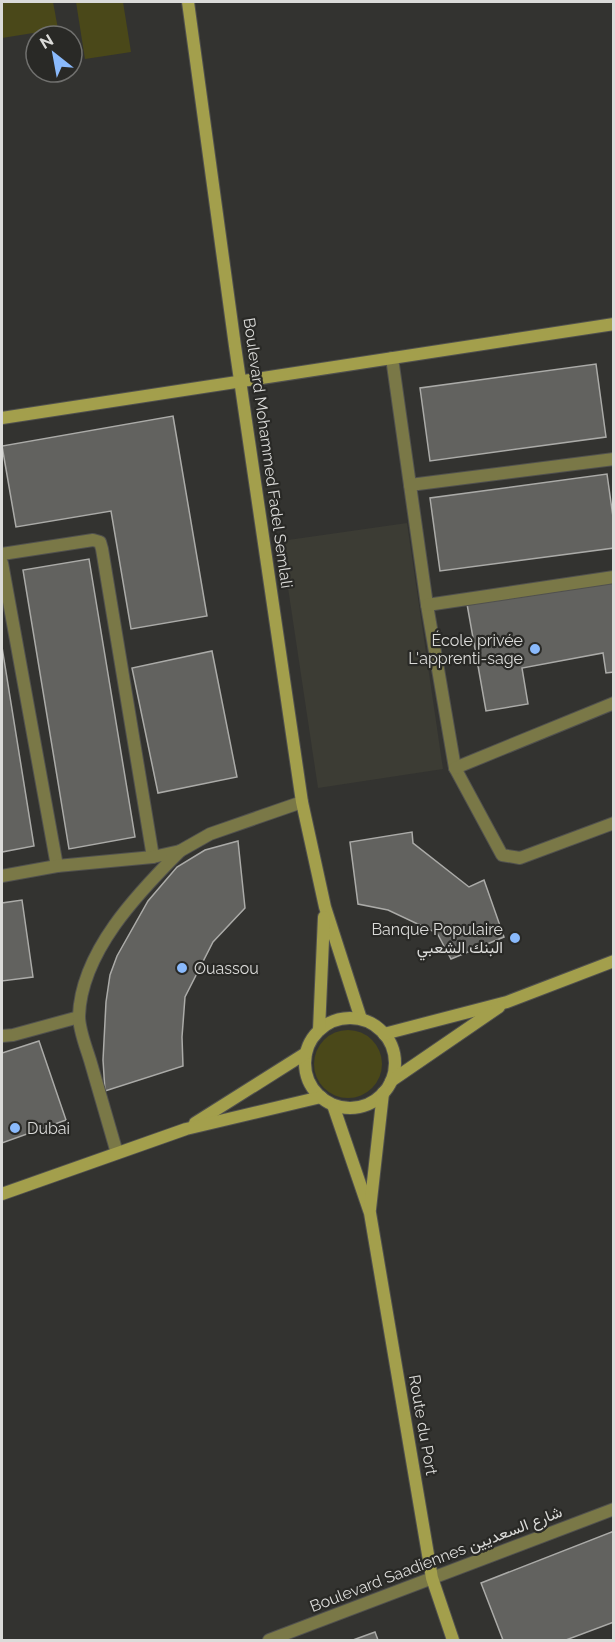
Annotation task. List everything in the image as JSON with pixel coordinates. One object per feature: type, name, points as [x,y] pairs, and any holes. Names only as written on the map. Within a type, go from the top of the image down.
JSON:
[{"type":"street","name":"Boulevard Mohammed Fadel Semlali","points":[[188,2],[302,802],[325,907],[361,1019]]},
{"type":"street","points":[[2,418],[613,325]]},
{"type":"street","points":[[392,358],[428,605],[455,768],[502,855],[520,858],[614,823]]},
{"type":"street","points":[[410,485],[614,459]]},
{"type":"street","points":[[2,554],[93,540],[100,542],[153,857]]},
{"type":"street","points":[[2,563],[57,866]]},
{"type":"street","points":[[428,605],[614,577]]},
{"type":"street","points":[[455,768],[614,703]]},
{"type":"street","points":[[117,1153],[79,1017],[84,984],[98,951],[118,918],[180,851],[210,834],[302,802]]},
{"type":"street","points":[[2,876],[57,866],[153,857],[180,851]]},
{"type":"street","name":"Boulevard Mohammed Fadel Semlali","points":[[319,1030],[325,907]]},
{"type":"street","points":[[384,1034],[507,1002],[614,962]]},
{"type":"street","points":[[391,1081],[507,1002]]},
{"type":"street","points":[[5,1036],[79,1017]]},
{"type":"street","points":[[346,1018],[361,1019],[374,1024],[391,1044],[395,1056],[395,1069],[383,1093],[372,1102],[360,1107],[346,1108],[333,1105],[312,1088],[305,1065],[306,1053],[319,1030],[332,1022],[346,1018]]},
{"type":"street","points":[[186,1129],[306,1053]]},
{"type":"street","name":"Route du Port","points":[[370,1213],[383,1093]]},
{"type":"street","points":[[2,1194],[186,1129],[321,1097]]},
{"type":"street","name":"Route du Port","points":[[333,1105],[370,1213],[432,1578],[453,1641]]},
{"type":"street","name":"Boulevard Saadiennes شارع السعديين","points":[[271,1640],[614,1509]]},
{"type":"shaded area","points":[[2,2],[53,2],[57,24],[24,24],[24,34],[2,38]]},
{"type":"shaded area","points":[[76,2],[123,2],[131,52],[85,59],[84,24],[79,24]]},
{"type":"shaded area","points":[[407,523],[443,769],[318,788],[281,541]]},
{"type":"shaded area","points":[[348,1030],[361,1033],[372,1040],[379,1051],[382,1064],[379,1077],[372,1088],[361,1095],[348,1098],[335,1095],[324,1088],[317,1077],[314,1064],[317,1051],[324,1040],[335,1033]]},
{"type":"building","points":[[596,364],[606,437],[430,461],[420,388]]},
{"type":"building","points":[[173,416],[207,616],[131,629],[111,511],[16,527],[2,446]]},
{"type":"building","points":[[607,474],[614,524],[614,548],[440,571],[430,498]]},
{"type":"building","points":[[89,559],[135,837],[69,849],[23,570]]},
{"type":"building","points":[[614,578],[614,672],[606,673],[603,653],[522,668],[528,704],[486,711],[467,604]]},
{"type":"building","points":[[2,647],[34,846],[2,852]]},
{"type":"building","points":[[212,651],[237,777],[158,793],[132,668]]},
{"type":"building","points":[[412,832],[413,843],[469,887],[484,880],[504,937],[451,959],[437,933],[388,910],[358,904],[350,842]]},
{"type":"building","points":[[238,841],[245,908],[213,942],[185,997],[182,1037],[183,1066],[105,1091],[103,1060],[106,1002],[110,975],[117,956],[148,901],[177,867],[205,850]]},
{"type":"building","points":[[22,900],[33,977],[2,981],[2,903]]},
{"type":"building","points":[[39,1041],[66,1120],[2,1143],[2,1053]]},
{"type":"building","points":[[614,1531],[614,1622],[566,1640],[503,1640],[481,1583]]},
{"type":"building","points":[[375,1632],[378,1640],[353,1640]]},
{"type":"place","name":"École privée L'apprenti-sage","points":[[535,649]]},
{"type":"place","name":"Banque Populaire البنك الشعبي","points":[[515,938]]},
{"type":"place","name":"Ouassou","points":[[182,968]]},
{"type":"place","name":"Dubai","points":[[15,1128]]}]
